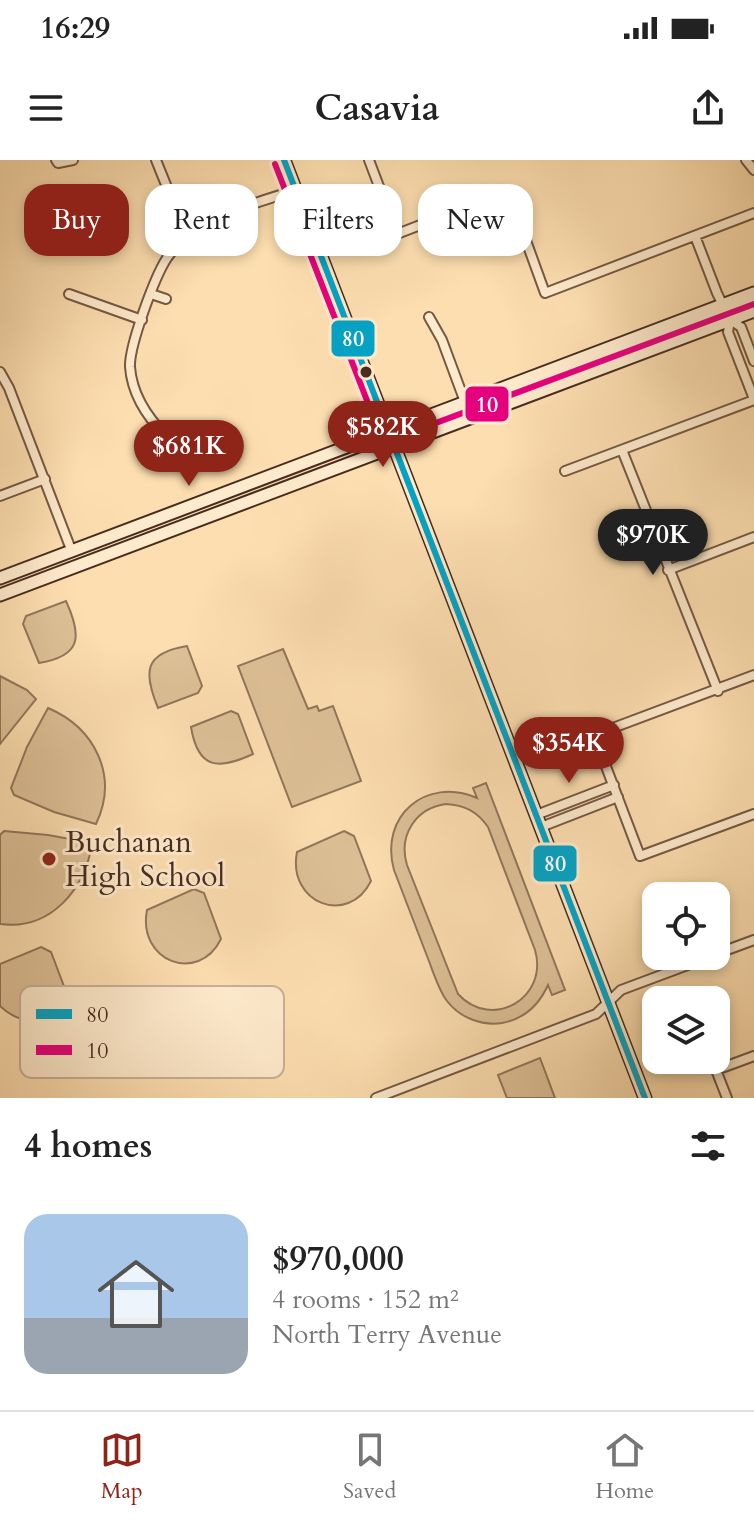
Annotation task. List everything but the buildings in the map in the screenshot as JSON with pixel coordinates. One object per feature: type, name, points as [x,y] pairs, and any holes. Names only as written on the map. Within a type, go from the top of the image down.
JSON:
[{"type":"main road","points":[[284,160],[293,184]]},
{"type":"main road","points":[[321,256],[645,1098]]},
{"type":"main road","points":[[0,578],[754,293]]},
{"type":"main road","points":[[0,595],[754,311]]},
{"type":"street","points":[[57,162],[73,160]]},
{"type":"street","points":[[156,160],[166,184]]},
{"type":"street","points":[[369,160],[397,234],[508,191],[545,293],[754,213]]},
{"type":"street","points":[[746,160],[754,170]]},
{"type":"street","points":[[695,236],[730,320],[741,327],[754,361]]},
{"type":"street","points":[[166,436],[144,410],[130,366],[131,352],[151,294],[170,256]]},
{"type":"street","points":[[69,294],[142,320]]},
{"type":"street","points":[[151,294],[166,299]]},
{"type":"street","points":[[429,317],[442,340],[465,402]]},
{"type":"street","points":[[565,471],[754,400],[728,332],[730,320]]},
{"type":"street","points":[[0,372],[72,552]]},
{"type":"street","points":[[622,450],[718,691]]},
{"type":"street","points":[[0,496],[45,479]]},
{"type":"street","points":[[668,570],[754,537]]},
{"type":"street","points":[[754,675],[594,735],[640,856],[754,814]]},
{"type":"street","points":[[538,821],[614,785]]},
{"type":"street","points":[[538,821],[618,797]]},
{"type":"street","points":[[730,949],[754,940]]},
{"type":"street","points":[[376,1098],[596,1014],[621,990],[674,970]]},
{"type":"street","points":[[727,1098],[716,1070],[754,1056]]},
{"type":"shaded area","points":[[66,601],[75,624],[75,642],[64,655],[39,663],[23,624],[26,616]]},
{"type":"shaded area","points":[[187,646],[202,686],[198,693],[158,708],[150,684],[151,666],[162,654]]},
{"type":"shaded area","points":[[283,649],[308,709],[317,706],[319,711],[333,706],[361,781],[292,807],[238,666]]},
{"type":"shaded area","points":[[0,676],[27,690],[36,699],[0,744]]},
{"type":"shaded area","points":[[48,708],[79,728],[98,756],[105,788],[96,824],[54,812],[14,795],[11,788],[27,747]]},
{"type":"shaded area","points":[[231,711],[238,714],[253,754],[230,763],[212,763],[199,752],[191,727]]},
{"type":"shaded area","points":[[486,783],[565,990],[552,995],[548,985],[530,1010],[502,1023],[472,1020],[452,1007],[444,996],[394,870],[391,850],[393,833],[400,818],[411,806],[424,797],[440,792],[477,798],[473,788]],"holes":[[[453,805],[475,813],[488,827],[535,950],[537,967],[534,982],[526,995],[501,1009],[472,1005],[458,994],[407,865],[407,834],[418,817],[435,807]]]},
{"type":"shaded area","points":[[4,831],[92,843],[82,876],[73,891],[50,914],[35,921],[0,924],[0,835]]},
{"type":"shaded area","points":[[344,831],[354,836],[371,881],[361,895],[348,903],[322,903],[310,896],[301,885],[296,870],[297,852]]},
{"type":"shaded area","points":[[194,889],[204,893],[221,939],[211,953],[198,961],[172,961],[160,954],[151,943],[146,928],[147,910]]},
{"type":"shaded area","points":[[41,947],[51,952],[64,986],[20,986],[18,1018],[0,1006],[0,964]]},
{"type":"shaded area","points":[[540,1058],[555,1098],[507,1098],[498,1075]]},
{"type":"transit line","name":"80","points":[[284,160],[645,1098]]},
{"type":"transit line","name":"10","points":[[275,164],[380,434],[386,439],[393,439],[754,304]]},
{"type":"place","name":"Buchanan High School","points":[[49,859]]}]
